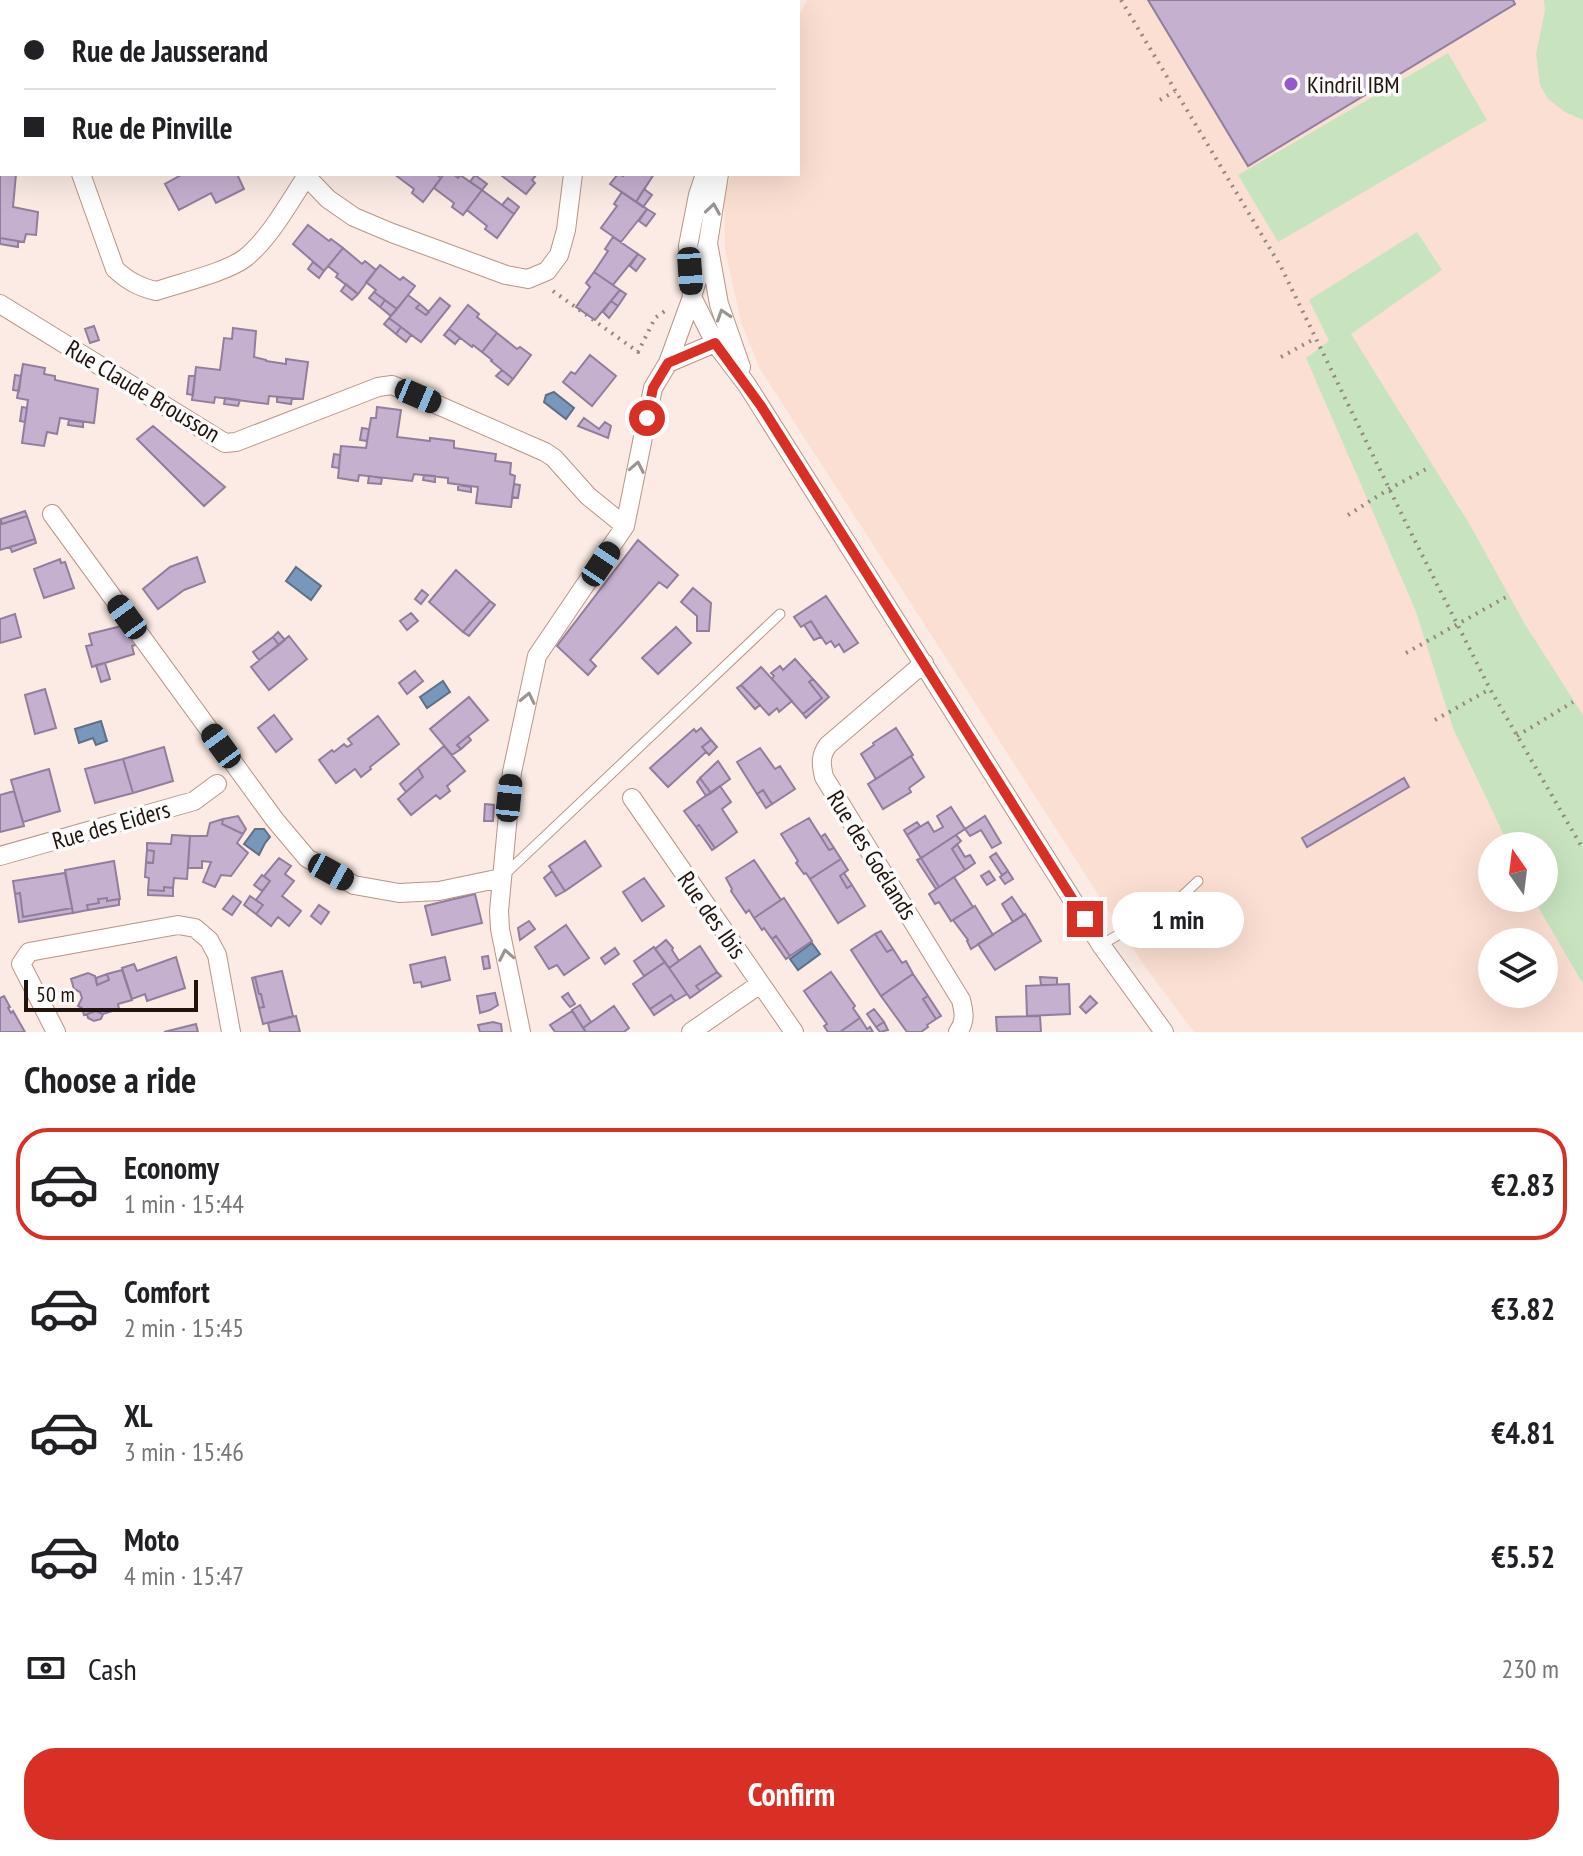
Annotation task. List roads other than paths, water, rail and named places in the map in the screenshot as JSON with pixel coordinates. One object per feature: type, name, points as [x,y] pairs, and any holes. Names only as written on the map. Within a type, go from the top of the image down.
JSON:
[{"type":"street","points":[[82,176],[115,269],[127,280],[156,291],[230,267],[244,259],[260,244],[305,176],[328,199],[354,217],[506,275],[528,279],[547,271],[559,255],[566,230],[573,176]]},
{"type":"street","points":[[704,176],[688,246],[692,297],[715,343],[747,385],[1101,945],[1164,1032]]},
{"type":"street","points":[[521,1032],[499,911],[512,772],[537,656],[625,526],[653,388],[668,363],[692,297],[708,243],[719,176]]},
{"type":"street","points":[[708,243],[719,304],[747,385]]},
{"type":"street","name":"Rue Claude Brousson","points":[[0,304],[225,443],[236,442],[378,387],[392,385],[545,452],[588,496],[625,526]]},
{"type":"street","points":[[668,363],[715,343]]},
{"type":"street","points":[[52,514],[275,820],[307,858],[354,885],[399,893],[439,891],[501,878]]},
{"type":"street","name":"Rue des Goélands","points":[[924,663],[828,745],[822,753],[821,765],[824,777],[961,1000],[965,1014],[958,1032]]},
{"type":"street","name":"Rue des Eiders","points":[[0,856],[194,801],[217,784]]},
{"type":"street","name":"Rue des Ibis","points":[[632,798],[794,1032]]},
{"type":"street","points":[[56,1032],[21,964],[29,952],[178,925],[195,928],[209,940],[217,955],[231,1032]]},
{"type":"street","points":[[691,1032],[760,984]]},
{"type":"lane","points":[[501,878],[780,614]]},
{"type":"lane","points":[[1101,945],[1179,899],[1198,881]]},
{"type":"water","points":[[554,392],[574,408],[566,419],[544,402],[546,395]]},
{"type":"water","points":[[296,567],[321,586],[311,600],[286,581]]},
{"type":"water","points":[[443,681],[450,692],[427,708],[420,697]]},
{"type":"water","points":[[101,721],[107,741],[96,745],[93,738],[79,743],[75,729]]},
{"type":"water","points":[[255,829],[264,829],[270,837],[259,855],[244,844]]},
{"type":"water","points":[[812,943],[820,954],[798,970],[790,959]]},
{"type":"place","name":"Kindril IBM","points":[[1291,84]]}]
